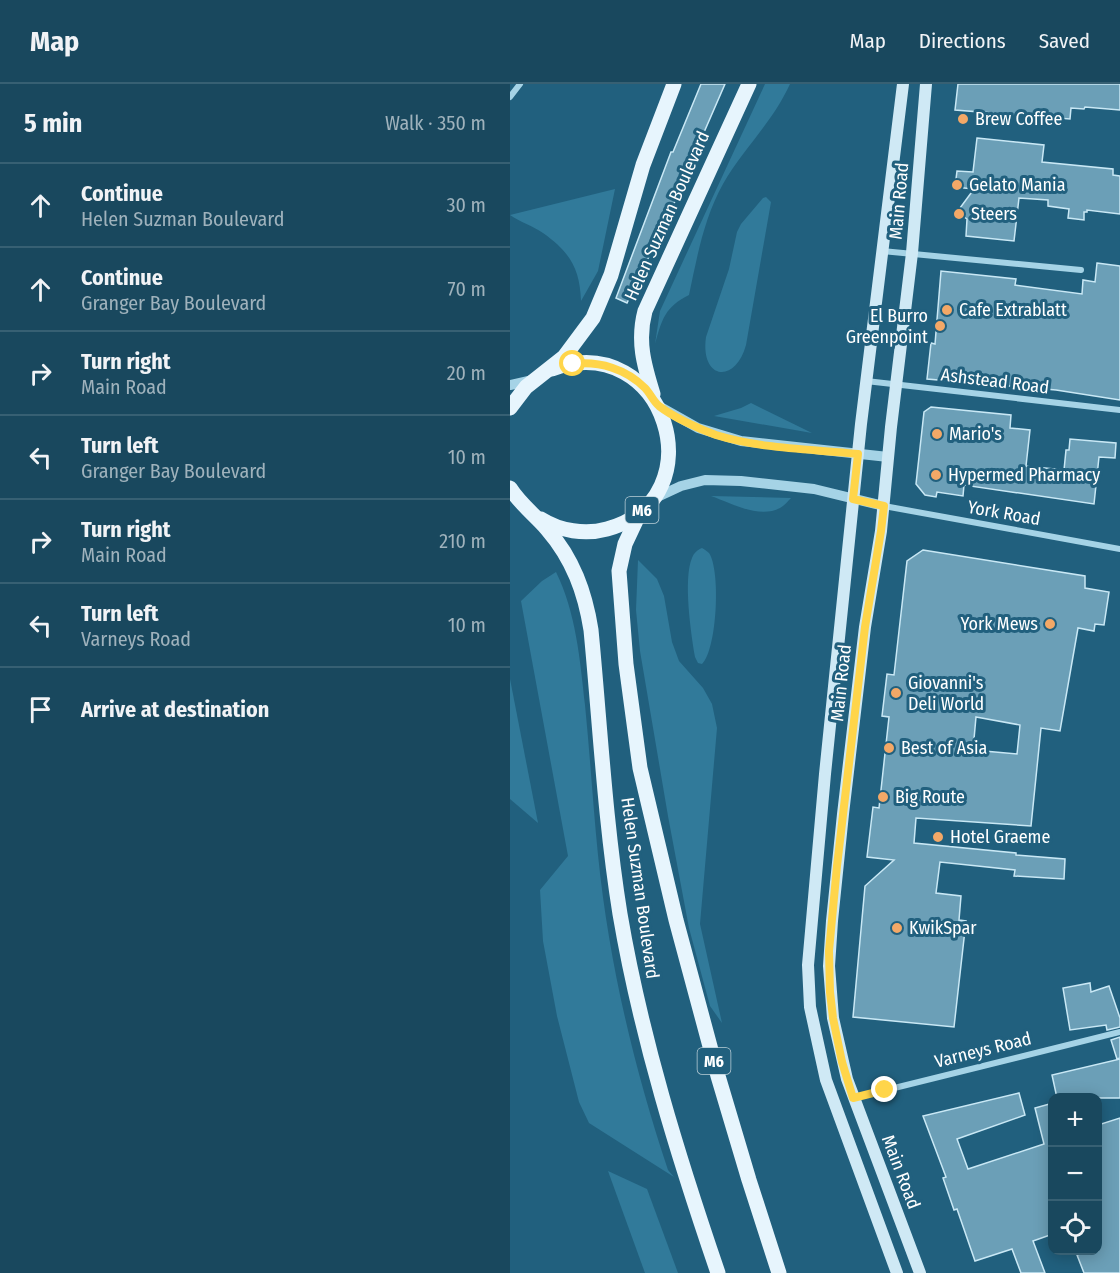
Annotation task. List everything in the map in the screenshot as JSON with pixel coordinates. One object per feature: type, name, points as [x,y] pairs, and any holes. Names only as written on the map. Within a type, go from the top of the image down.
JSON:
[{"type":"main road","name":"Helen Suzman Boulevard","points":[[510,408],[520,393],[559,362],[577,342],[598,309],[615,263],[643,165],[674,84]]},
{"type":"main road","name":"Helen Suzman Boulevard","points":[[749,84],[645,311],[641,345],[645,367],[667,429],[669,450],[662,482],[646,505],[625,544],[619,571],[625,656],[640,768],[673,910],[712,1054],[779,1273]]},
{"type":"main road","name":"Main Road","points":[[897,1273],[826,1080],[817,1045],[809,991],[810,927],[853,499],[903,84]]},
{"type":"main road","name":"Main Road","points":[[920,1273],[853,1098],[842,1062],[833,1018],[829,951],[865,627],[884,506],[912,253],[926,84]]},
{"type":"main road","name":"Helen Suzman Boulevard","points":[[541,376],[560,366],[576,363],[609,366],[645,388],[657,404]]},
{"type":"main road","name":"Helen Suzman Boulevard","points":[[510,488],[521,504],[558,543],[571,562],[587,602],[612,850],[631,972],[666,1110],[718,1273]]},
{"type":"main road","name":"Helen Suzman Boulevard","points":[[533,515],[562,529],[589,532],[615,526],[646,505]]},
{"type":"street","points":[[510,97],[520,84]]},
{"type":"street","points":[[882,251],[1082,270]]},
{"type":"street","points":[[510,385],[541,376]]},
{"type":"street","name":"Ashstead Road","points":[[866,381],[1120,410]]},
{"type":"street","points":[[657,404],[698,428],[733,439],[766,445],[888,457]]},
{"type":"street","points":[[646,505],[681,486],[705,480],[814,489],[884,506]]},
{"type":"street","name":"York Road","points":[[884,506],[1120,549]]},
{"type":"street","name":"Varneys Road","points":[[853,1098],[1120,1032]]},
{"type":"shaded area","points":[[765,84],[790,84],[775,111],[716,197],[698,252],[689,295],[670,309],[660,327],[655,344],[660,311]]},
{"type":"shaded area","points":[[615,189],[598,271],[581,301],[576,270],[567,254],[543,233],[510,215]]},
{"type":"shaded area","points":[[766,197],[771,202],[746,345],[741,358],[734,367],[720,372],[713,369],[708,362],[706,337],[729,269],[737,232],[741,224]]},
{"type":"shaded area","points":[[751,403],[812,433],[714,416]]},
{"type":"shaded area","points":[[711,496],[791,498],[780,508],[763,512],[745,509]]},
{"type":"shaded area","points":[[702,548],[709,553],[713,562],[716,610],[711,643],[702,664],[698,663],[695,657],[688,579],[692,558]]},
{"type":"shaded area","points":[[638,560],[657,579],[664,596],[672,642],[679,661],[703,688],[712,704],[717,728],[700,924],[722,1023],[710,1006],[689,928],[668,816],[640,651],[636,610]]},
{"type":"shaded area","points":[[556,572],[573,620],[579,654],[598,855],[616,975],[644,1093],[668,1170],[674,1177],[589,1123],[579,1102],[557,1016],[543,941],[540,890],[568,856],[521,601],[542,581]]},
{"type":"shaded area","points":[[510,679],[538,823],[510,799]]},
{"type":"shaded area","points":[[608,1171],[647,1189],[678,1273],[645,1273]]},
{"type":"building","points":[[701,84],[725,84],[692,160],[694,161],[627,303],[616,298],[671,152],[673,152]]},
{"type":"building","points":[[958,84],[1120,84],[1120,110],[1071,108],[1070,119],[955,110]]},
{"type":"building","points":[[977,138],[1044,145],[1042,162],[1113,169],[1113,175],[1120,176],[1120,214],[1087,210],[1084,212],[1084,220],[1068,218],[1069,209],[1048,206],[1048,200],[1019,198],[1014,241],[966,236],[967,219],[957,212],[974,189],[955,187],[957,171],[973,172]]},
{"type":"building","points":[[1097,263],[1120,266],[1120,400],[1056,390],[927,379],[931,343],[935,344],[941,271],[1016,279],[1015,285],[1082,294],[1083,280],[1095,282]]},
{"type":"building","points":[[931,407],[1011,415],[1010,428],[1030,430],[1026,466],[1064,470],[1066,450],[1069,450],[1070,439],[1116,443],[1115,458],[1099,457],[1094,504],[964,485],[963,496],[937,492],[936,497],[925,495],[916,484],[924,412]]},
{"type":"building","points":[[923,550],[1085,576],[1085,588],[1109,592],[1104,625],[1095,624],[1094,631],[1078,628],[1060,731],[1041,728],[1031,826],[916,818],[914,843],[1065,859],[1064,879],[1014,876],[1015,870],[940,862],[936,893],[961,896],[959,920],[966,921],[954,1027],[853,1017],[865,886],[894,860],[867,857],[873,807],[879,808],[889,717],[882,716],[887,674],[894,675],[907,561]],"holes":[[[976,717],[1020,725],[1017,754],[973,750]]]},
{"type":"building","points":[[1090,983],[1091,992],[1109,986],[1120,1018],[1120,1027],[1107,1030],[1106,1025],[1070,1030],[1063,988]]},
{"type":"building","points":[[1120,1037],[1120,1058],[1117,1059],[1111,1040]]},
{"type":"building","points":[[1120,1059],[1120,1098],[1102,1098],[1102,1093],[1056,1093],[1052,1075]]},
{"type":"building","points":[[1019,1093],[1025,1115],[957,1139],[968,1169],[1044,1144],[1035,1108],[1048,1104],[1048,1236],[1033,1241],[1045,1273],[1021,1273],[1012,1249],[975,1261],[957,1209],[954,1210],[943,1178],[946,1177],[923,1116]]},
{"type":"building","points":[[1120,1118],[1120,1273],[1084,1273],[1077,1255],[1102,1255],[1102,1124]]},
{"type":"place","name":"Brew Coffee","points":[[963,119]]},
{"type":"place","name":"Gelato Mania","points":[[957,185]]},
{"type":"place","name":"Steers","points":[[959,214]]},
{"type":"place","name":"Cafe Extrablatt","points":[[947,310]]},
{"type":"place","name":"El Burro Greenpoint","points":[[940,326]]},
{"type":"place","name":"Mario's","points":[[937,434]]},
{"type":"place","name":"Hypermed Pharmacy","points":[[936,475]]},
{"type":"place","name":"York Mews","points":[[1050,624]]},
{"type":"place","name":"Giovanni's Deli World","points":[[896,693]]},
{"type":"place","name":"Best of Asia","points":[[889,748]]},
{"type":"place","name":"Big Route","points":[[883,797]]},
{"type":"place","name":"Hotel Graeme","points":[[938,837]]},
{"type":"place","name":"KwikSpar","points":[[897,928]]},
{"type":"route","points":[[573,364],[596,364],[621,371],[650,393],[657,405],[698,428],[717,435],[766,445],[858,454],[853,499],[884,506],[865,627],[837,866],[829,966],[833,1018],[842,1062],[853,1098],[885,1090]]}]
